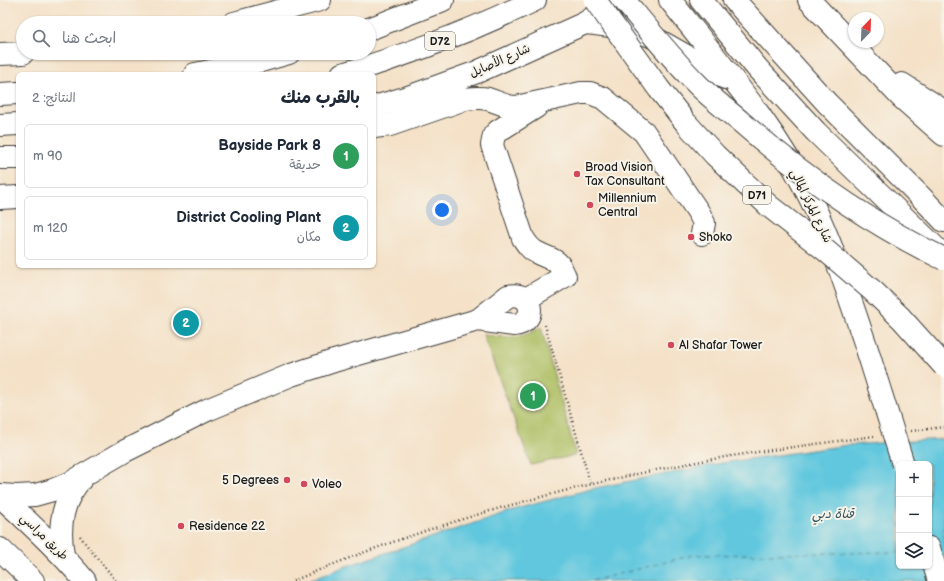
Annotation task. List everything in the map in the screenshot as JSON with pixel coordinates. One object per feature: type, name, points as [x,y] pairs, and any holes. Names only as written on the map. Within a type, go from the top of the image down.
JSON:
[{"type":"main road","points":[[260,16],[320,0]]},
{"type":"main road","points":[[376,26],[443,0]]},
{"type":"main road","name":"D72","points":[[348,72],[408,53],[460,34],[535,0]]},
{"type":"main road","name":"D71","points":[[595,0],[659,89],[715,155],[769,206],[824,249],[872,291],[901,318],[944,366]]},
{"type":"main road","name":"شارع الأصايل","points":[[376,106],[422,92],[477,72],[585,23],[620,0]]},
{"type":"main road","points":[[624,0],[658,42],[698,85],[778,154],[825,190],[922,249],[944,259]]},
{"type":"main road","name":"شارع المركز المالي","points":[[670,0],[736,84],[776,139],[809,197],[824,228],[866,346],[902,461]]},
{"type":"main road","points":[[701,0],[758,69],[811,127],[944,256]]},
{"type":"main road","points":[[734,0],[827,104],[924,199],[944,221]]},
{"type":"main road","points":[[809,0],[900,97],[944,135]]},
{"type":"main road","points":[[585,23],[616,27],[651,36],[736,84]]},
{"type":"main road","points":[[0,54],[16,53]]},
{"type":"main road","points":[[862,55],[944,111]]},
{"type":"main road","points":[[205,72],[265,60]]},
{"type":"main road","points":[[0,94],[16,93]]},
{"type":"main road","points":[[376,127],[390,125],[465,99],[487,99],[508,107],[516,107],[582,93],[590,93],[603,98],[644,132],[699,213],[704,223],[702,234]]},
{"type":"main road","points":[[0,495],[35,495],[59,488],[166,430],[207,410],[256,389],[334,360],[478,320],[514,325],[525,321],[529,316],[530,310],[527,301],[566,280],[560,265],[556,261],[530,248],[523,238],[492,145],[494,134],[543,102]]},
{"type":"main road","points":[[0,125],[16,124]]},
{"type":"main road","points":[[0,158],[16,158]]},
{"type":"main road","points":[[0,198],[16,197]]},
{"type":"main road","points":[[67,560],[60,540],[60,526],[63,511],[68,497],[76,484],[86,474]]},
{"type":"main road","name":"طريق مراسي","points":[[0,495],[30,522],[85,581]]},
{"type":"main road","points":[[0,549],[33,581]]},
{"type":"main road","points":[[932,558],[939,581]]},
{"type":"path","points":[[544,322],[591,486]]},
{"type":"path","points":[[293,581],[374,549],[444,525],[514,504],[686,464],[839,441]]},
{"type":"path","points":[[89,549],[116,581]]},
{"type":"green space","points":[[541,327],[576,455],[531,465],[483,335],[513,337],[526,334]]},
{"type":"water","name":"قناة دبي","points":[[944,439],[944,581],[308,581],[344,567],[516,509],[595,488],[722,463],[848,445]]},
{"type":"ferry route","points":[[592,581],[693,555],[896,552]]},
{"type":"place","name":"Broad Vision Tax Consultant","points":[[577,174]]},
{"type":"place","name":"Millennium Central","points":[[590,205]]},
{"type":"place","name":"Shoko","points":[[691,237]]},
{"type":"place","name":"District Cooling Plant","points":[[186,323]]},
{"type":"place","name":"Al Shafar Tower","points":[[671,345]]},
{"type":"place","name":"Bayside Park 8","points":[[533,396]]},
{"type":"place","name":"5 Degrees","points":[[287,480]]},
{"type":"place","name":"Voleo","points":[[304,484]]},
{"type":"place","name":"Residence 22","points":[[181,526]]}]
